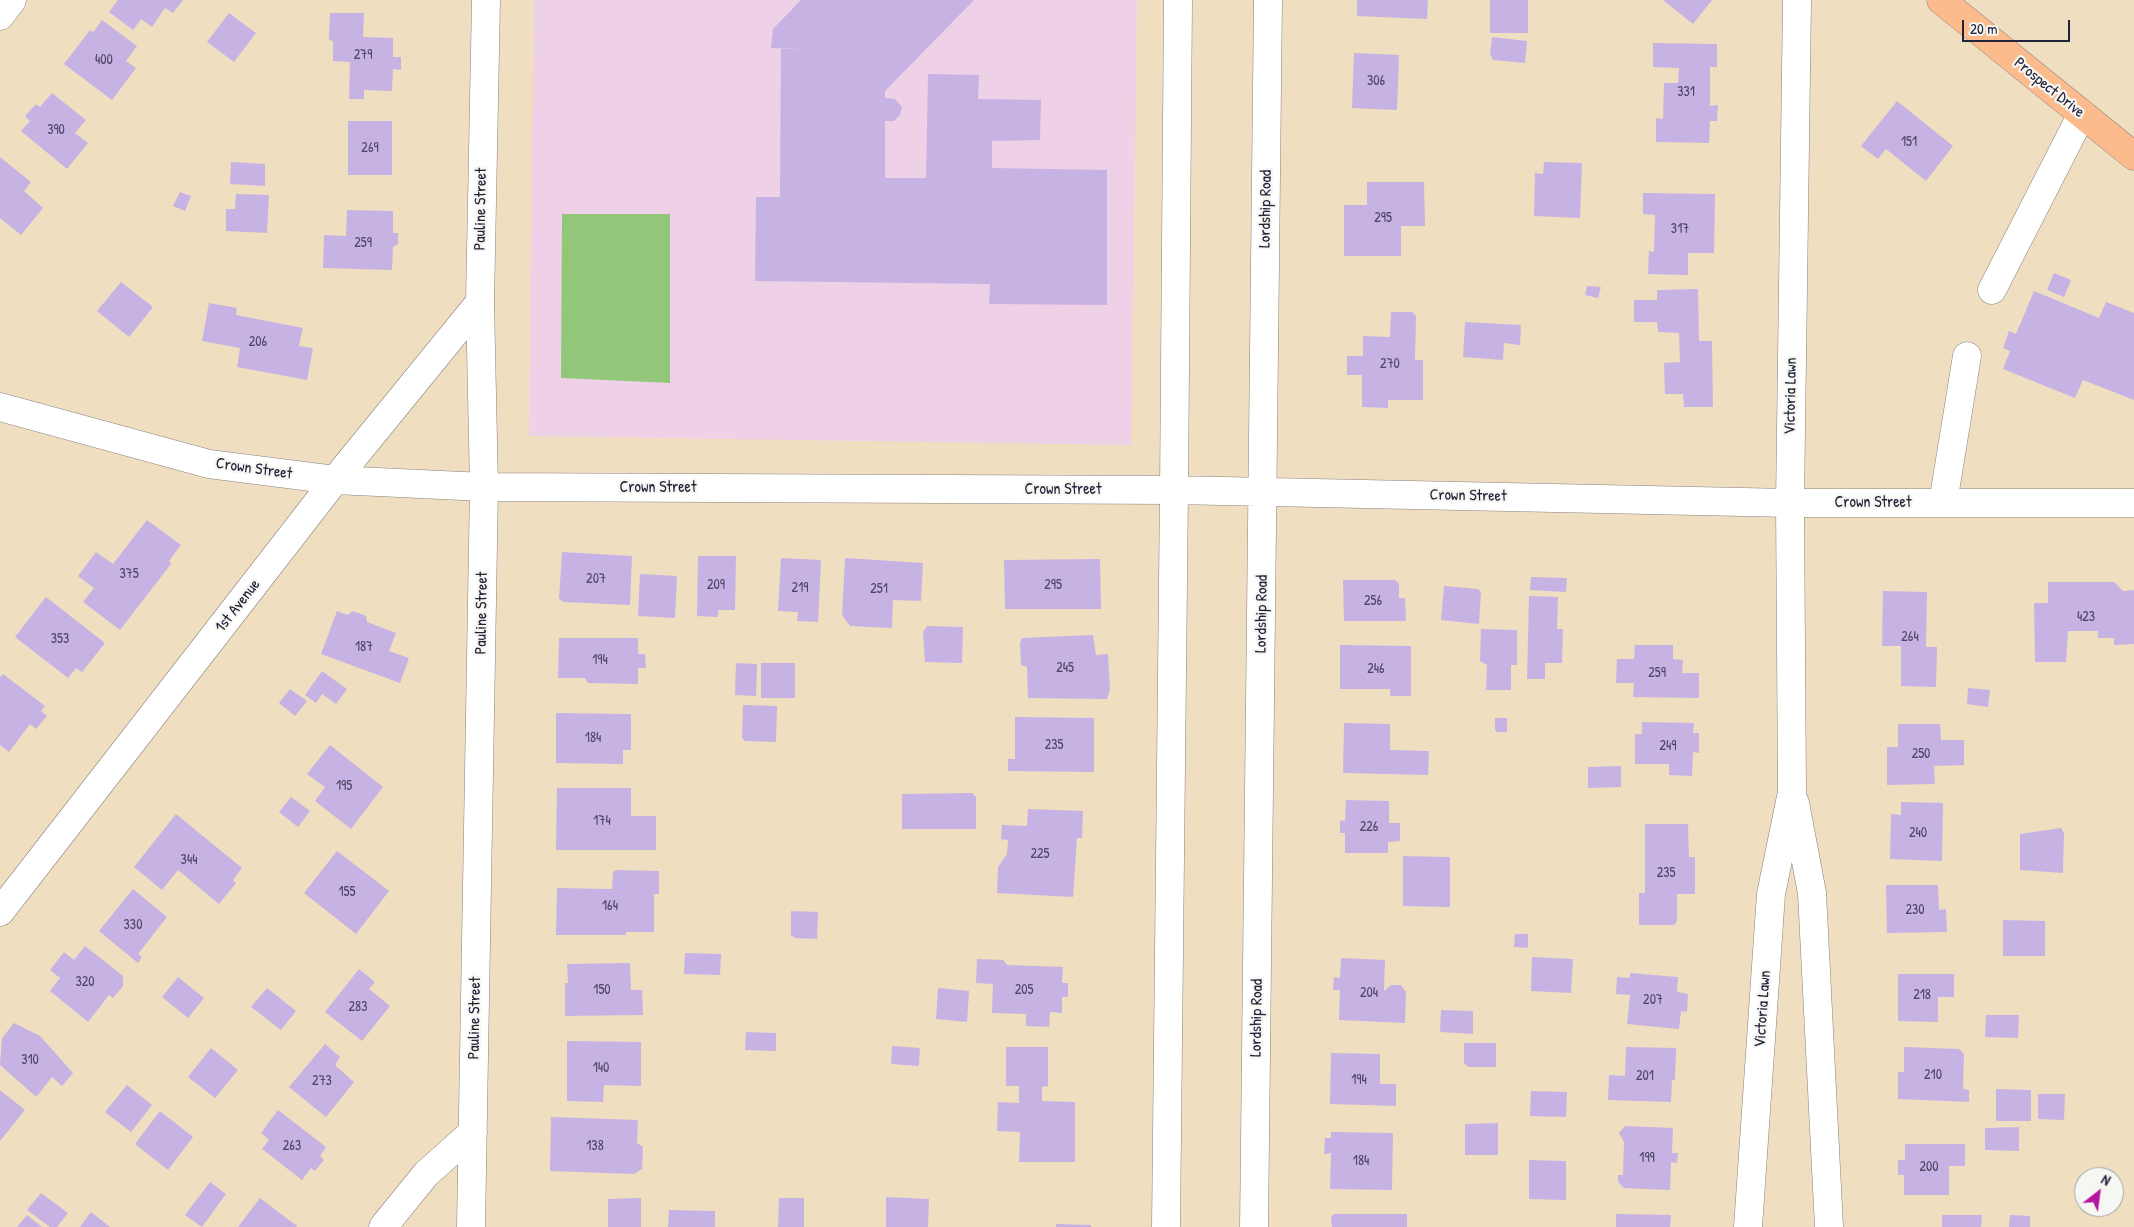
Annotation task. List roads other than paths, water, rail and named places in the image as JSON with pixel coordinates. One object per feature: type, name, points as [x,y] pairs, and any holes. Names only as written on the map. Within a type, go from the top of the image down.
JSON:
[{"type":"main road","name":"Prospect Drive","points":[[1941,0],[2134,156]]},
{"type":"street","points":[[0,16],[12,0]]},
{"type":"street","name":"Pauline Street","points":[[471,1227],[484,487],[480,302],[486,0]]},
{"type":"street","points":[[1166,1227],[1178,0]]},
{"type":"street","name":"Lordship Road","points":[[1254,1227],[1268,0]]},
{"type":"street","name":"Victoria Lawn","points":[[1796,0],[1790,503],[1792,792],[1812,893],[1829,1227]]},
{"type":"street","points":[[1992,290],[2082,114]]},
{"type":"street","name":"1st Avenue","points":[[0,912],[335,480],[480,302]]},
{"type":"street","points":[[1943,503],[1967,356]]},
{"type":"street","name":"Crown Street","points":[[0,407],[209,464],[335,480],[484,487],[1174,490],[1790,503],[2134,503]]},
{"type":"street","name":"Victoria Lawn","points":[[1748,1227],[1771,894],[1792,792]]},
{"type":"street","points":[[384,1227],[426,1174],[473,1132]]}]
